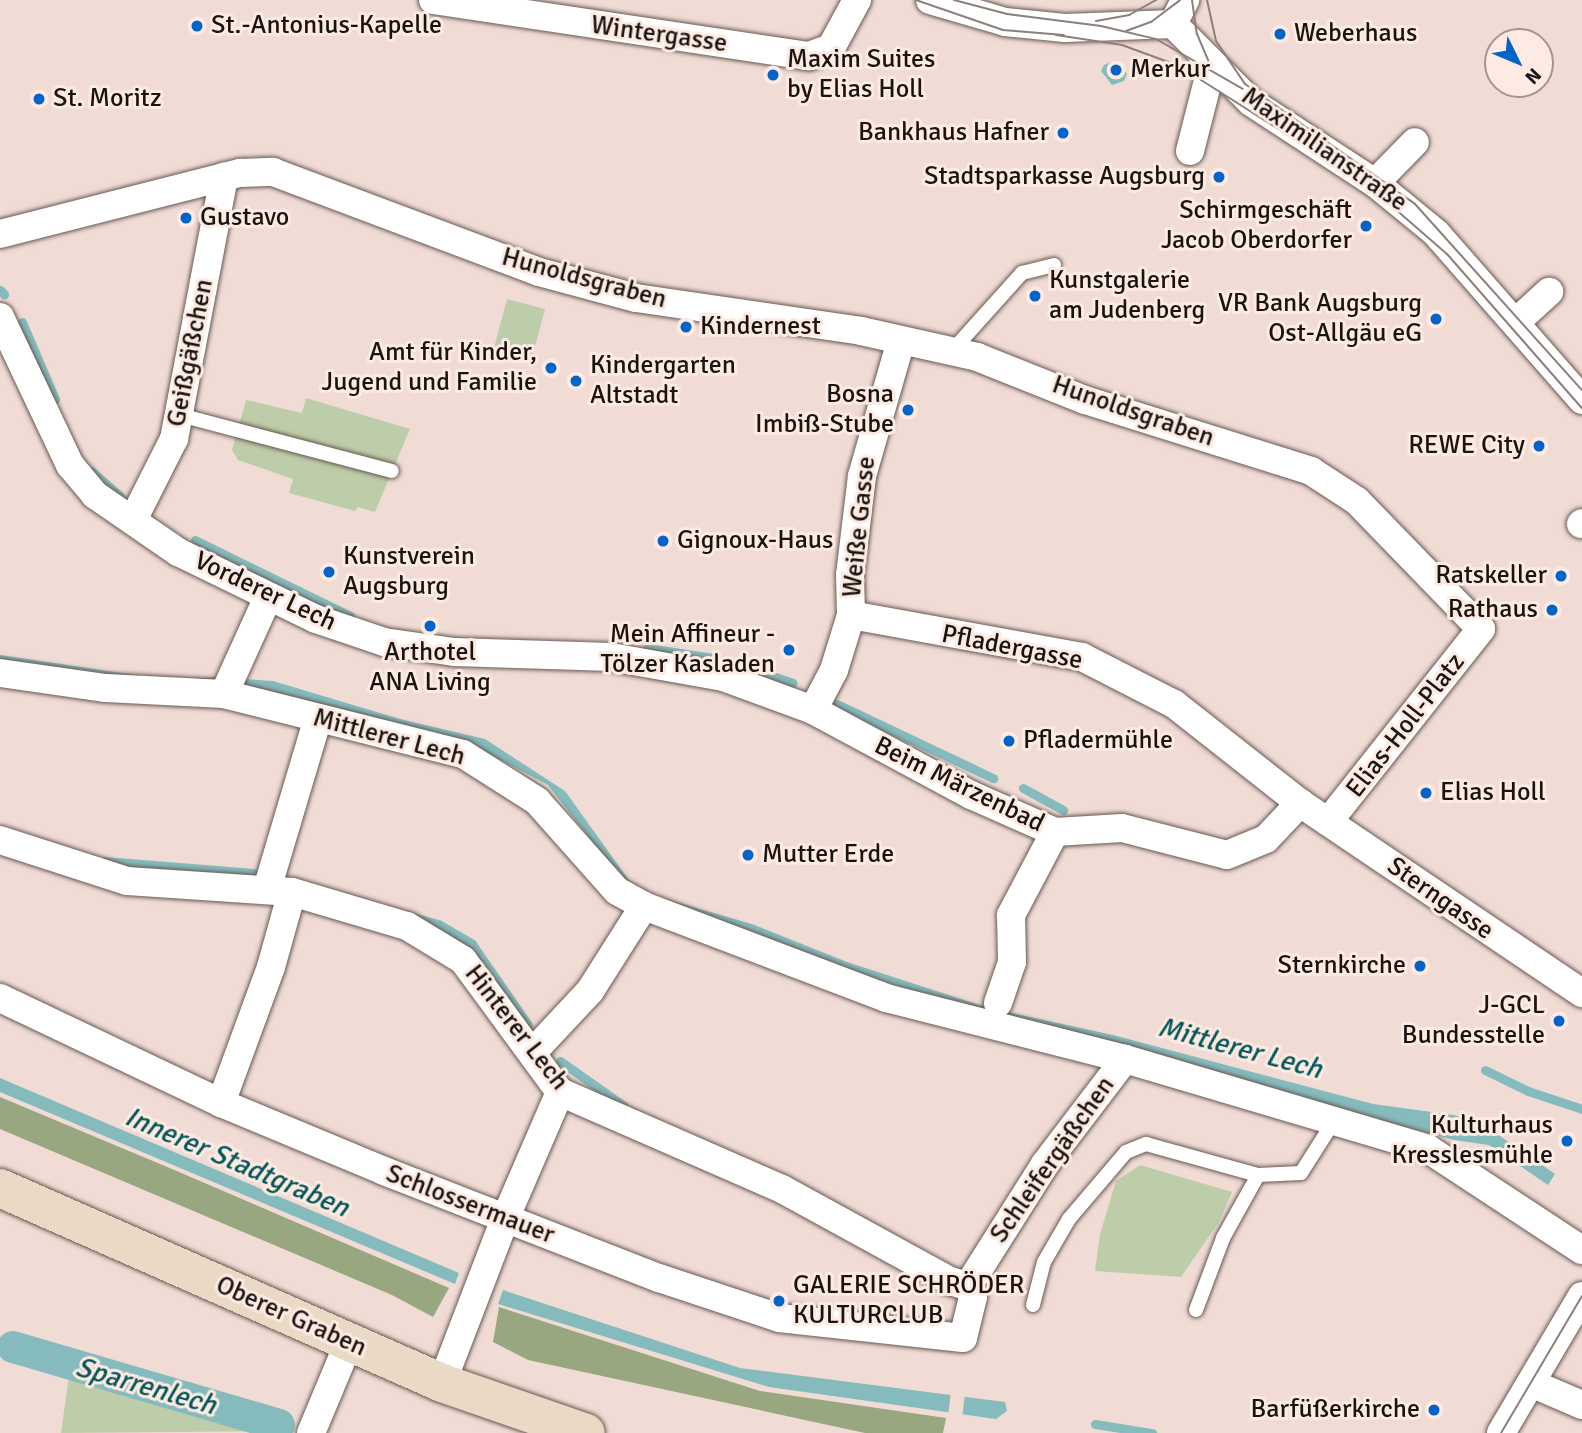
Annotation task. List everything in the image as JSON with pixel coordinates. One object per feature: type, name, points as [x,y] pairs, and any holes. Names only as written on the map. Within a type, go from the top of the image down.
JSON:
[{"type":"street","name":"Wintergasse","points":[[433,0],[809,56],[831,48],[857,0]]},
{"type":"street","name":"Maximilianstraße","points":[[930,0],[1005,22],[1065,28],[1179,12],[1212,65],[1251,102],[1376,183],[1436,233],[1581,397]]},
{"type":"street","points":[[1190,151],[1212,65]]},
{"type":"street","points":[[1376,183],[1415,142]]},
{"type":"street","name":"Hunoldsgraben","points":[[0,234],[224,177],[273,172],[539,272],[636,298],[861,331],[952,351],[1085,400],[1311,471],[1357,501],[1481,629]]},
{"type":"street","name":"Geißgäßchen","points":[[133,520],[174,439],[224,177]]},
{"type":"street","points":[[1516,322],[1549,292]]},
{"type":"street","name":"Vorderer Lech","points":[[0,317],[70,465],[107,505],[178,552],[267,599],[384,642],[454,652],[611,657],[675,666],[723,677],[813,710]]},
{"type":"street","name":"Weiße Gasse","points":[[813,710],[834,670],[851,615],[849,575],[862,476],[901,341]]},
{"type":"street","points":[[224,694],[267,599]]},
{"type":"street","name":"Pfladergasse","points":[[851,615],[1082,657],[1174,704],[1300,803]]},
{"type":"street","name":"Elias-Holl-Platz","points":[[1328,821],[1481,629]]},
{"type":"street","name":"Mittlerer Lech","points":[[0,673],[106,688],[224,694],[463,754],[537,801],[617,891],[644,906],[886,998],[994,1012],[1125,1059],[1428,1149],[1582,1250]]},
{"type":"street","name":"Beim Märzenbad","points":[[813,710],[971,795],[1055,832],[1122,828],[1227,855],[1266,839],[1300,803]]},
{"type":"street","points":[[221,1103],[271,967],[279,890],[318,718]]},
{"type":"street","name":"Sterngasse","points":[[1300,803],[1579,985]]},
{"type":"street","points":[[994,1012],[1013,962],[1011,915],[1055,832]]},
{"type":"street","name":"Hinterer Lech","points":[[0,839],[127,881],[279,890],[407,926],[463,960],[560,1092],[803,1198],[950,1281],[968,1286]]},
{"type":"street","points":[[532,1053],[590,991],[644,906]]},
{"type":"street","name":"Schlossermauer","points":[[0,998],[221,1103],[505,1219],[779,1318],[963,1338],[973,1297],[968,1286]]},
{"type":"street","name":"Schleifergäßchen","points":[[968,1286],[1045,1164],[1125,1059]]},
{"type":"street","points":[[442,1383],[505,1219],[560,1092]]},
{"type":"street","name":"Oberer Graben","points":[[0,1188],[442,1383],[586,1433]]},
{"type":"street","points":[[1501,1433],[1533,1384],[1582,1296]]},
{"type":"street","points":[[314,1424],[349,1342]]},
{"type":"street","points":[[1533,1384],[1582,1405]]},
{"type":"lane","points":[[952,351],[1023,273],[1054,265]]},
{"type":"lane","points":[[180,415],[393,471]]},
{"type":"lane","points":[[1033,1305],[1044,1262],[1069,1219],[1126,1152],[1146,1144],[1258,1175],[1301,1173],[1334,1121]]},
{"type":"lane","points":[[1196,1310],[1223,1238],[1258,1175]]},
{"type":"green space","points":[[507,299],[545,309],[532,358],[494,348]]},
{"type":"green space","points":[[306,398],[410,429],[375,512],[358,507],[355,511],[289,493],[293,479],[238,460],[232,450],[246,400],[302,413]]},
{"type":"green space","points":[[0,1097],[449,1288],[433,1317],[392,1295],[0,1129]]},
{"type":"green space","points":[[1140,1165],[1232,1192],[1219,1222],[1181,1277],[1095,1271],[1100,1234],[1116,1181]]},
{"type":"green space","points":[[499,1307],[760,1391],[946,1418],[943,1433],[865,1433],[528,1360],[493,1342]]},
{"type":"green space","points":[[69,1376],[274,1431],[61,1433]]},
{"type":"water","points":[[1116,60],[1127,74],[1124,81],[1112,85],[1101,71],[1104,65]]},
{"type":"water","points":[[0,655],[176,681],[213,677],[273,681],[400,719],[485,739],[565,791],[631,883],[649,894],[752,924],[847,962],[989,1008],[1113,1035],[1373,1104],[1454,1115],[1487,1127],[1555,1174],[1548,1185],[1489,1145],[1454,1140],[985,1015],[724,928],[631,891],[548,785],[480,749],[0,665]]},
{"type":"water","points":[[0,1078],[459,1273],[455,1284],[0,1092]]},
{"type":"water","points":[[503,1290],[740,1368],[1005,1402],[1007,1411],[996,1419],[769,1387],[498,1304]]},
{"type":"pier","points":[[951,1392],[965,1394],[962,1418],[948,1416]]},
{"type":"waterway","name":"Vorderer Lech","points":[[0,290],[4,294]]},
{"type":"waterway","name":"Vorderer Lech","points":[[22,322],[55,399]]},
{"type":"waterway","name":"Vorderer Lech","points":[[91,471],[120,496]]},
{"type":"waterway","name":"Vorderer Lech","points":[[195,540],[350,616]]},
{"type":"waterway","name":"Vorderer Lech","points":[[647,648],[715,658]]},
{"type":"waterway","name":"Vorderer Lech","points":[[731,662],[793,683]]},
{"type":"waterway","name":"Vorderer Lech","points":[[837,704],[993,778]]},
{"type":"waterway","name":"Vorderer Lech","points":[[1023,788],[1063,810]]},
{"type":"waterway","name":"Hinterer Lech","points":[[105,861],[254,873]]},
{"type":"waterway","name":"Hinterer Lech","points":[[413,917],[438,924],[472,944],[528,1025]]},
{"type":"waterway","name":"Hinterer Lech","points":[[560,1061],[624,1106]]},
{"type":"waterway","name":"Vorderer Lech","points":[[1485,1070],[1528,1091],[1582,1109]]},
{"type":"waterway","name":"Sparrenlech","points":[[13,1347],[279,1425]]},
{"type":"waterway","name":"Innerer Stadtgraben","points":[[1095,1424],[1152,1433]]},
{"type":"tram line","points":[[916,0],[1003,30],[1064,35]]},
{"type":"tram line","points":[[954,0],[1007,14],[1101,26],[1156,39],[1243,89]]},
{"type":"tram line","points":[[1096,21],[1129,15],[1156,0]]},
{"type":"tram line","points":[[1126,31],[1151,22],[1180,0]]},
{"type":"tram line","points":[[1192,0],[1197,34],[1211,67]]},
{"type":"tram line","points":[[1207,0],[1216,41],[1245,84],[1415,204],[1582,390]]},
{"type":"tram line","points":[[1056,35],[1122,45],[1179,66],[1371,188],[1447,254],[1582,408]]},
{"type":"tram line","points":[[1501,1433],[1582,1296]]},
{"type":"place","name":"St.-Antonius-Kapelle","points":[[197,26]]},
{"type":"place","name":"Weberhaus","points":[[1280,34]]},
{"type":"place","name":"Merkur","points":[[1116,70]]},
{"type":"place","name":"Maxim Suites by Elias Holl","points":[[773,75]]},
{"type":"place","name":"St. Moritz","points":[[39,99]]},
{"type":"place","name":"Bankhaus Hafner","points":[[1063,133]]},
{"type":"place","name":"Stadtsparkasse Augsburg","points":[[1219,177]]},
{"type":"place","name":"Gustavo","points":[[186,218]]},
{"type":"place","name":"Schirmgeschäft Jacob Oberdorfer","points":[[1366,226]]},
{"type":"place","name":"Kunstgalerie am Judenberg","points":[[1035,296]]},
{"type":"place","name":"VR Bank Augsburg Ost-Allgäu eG","points":[[1436,319]]},
{"type":"place","name":"Kindernest","points":[[686,327]]},
{"type":"place","name":"Amt für Kinder, Jugend und Familie","points":[[551,368]]},
{"type":"place","name":"Kindergarten Altstadt","points":[[576,381]]},
{"type":"place","name":"Bosna Imbiß-Stube","points":[[908,410]]},
{"type":"place","name":"REWE City","points":[[1539,446]]},
{"type":"place","name":"Gignoux-Haus","points":[[663,541]]},
{"type":"place","name":"Kunstverein Augsburg","points":[[329,572]]},
{"type":"place","name":"Ratskeller","points":[[1561,576]]},
{"type":"place","name":"Rathaus","points":[[1552,610]]},
{"type":"place","name":"Arthotel ANA Living","points":[[430,626]]},
{"type":"place","name":"Mein Affineur - Tölzer Kasladen","points":[[789,650]]},
{"type":"place","name":"Pfladermühle","points":[[1009,741]]},
{"type":"place","name":"Elias Holl","points":[[1426,793]]},
{"type":"place","name":"Mutter Erde","points":[[748,855]]},
{"type":"place","name":"Sternkirche","points":[[1420,966]]},
{"type":"place","name":"J-GCL Bundesstelle","points":[[1559,1021]]},
{"type":"place","name":"Kulturhaus Kresslesmühle","points":[[1567,1141]]},
{"type":"place","name":"GALERIE SCHRÖDER KULTURCLUB","points":[[779,1301]]},
{"type":"place","name":"Barfüßerkirche","points":[[1434,1410]]}]
